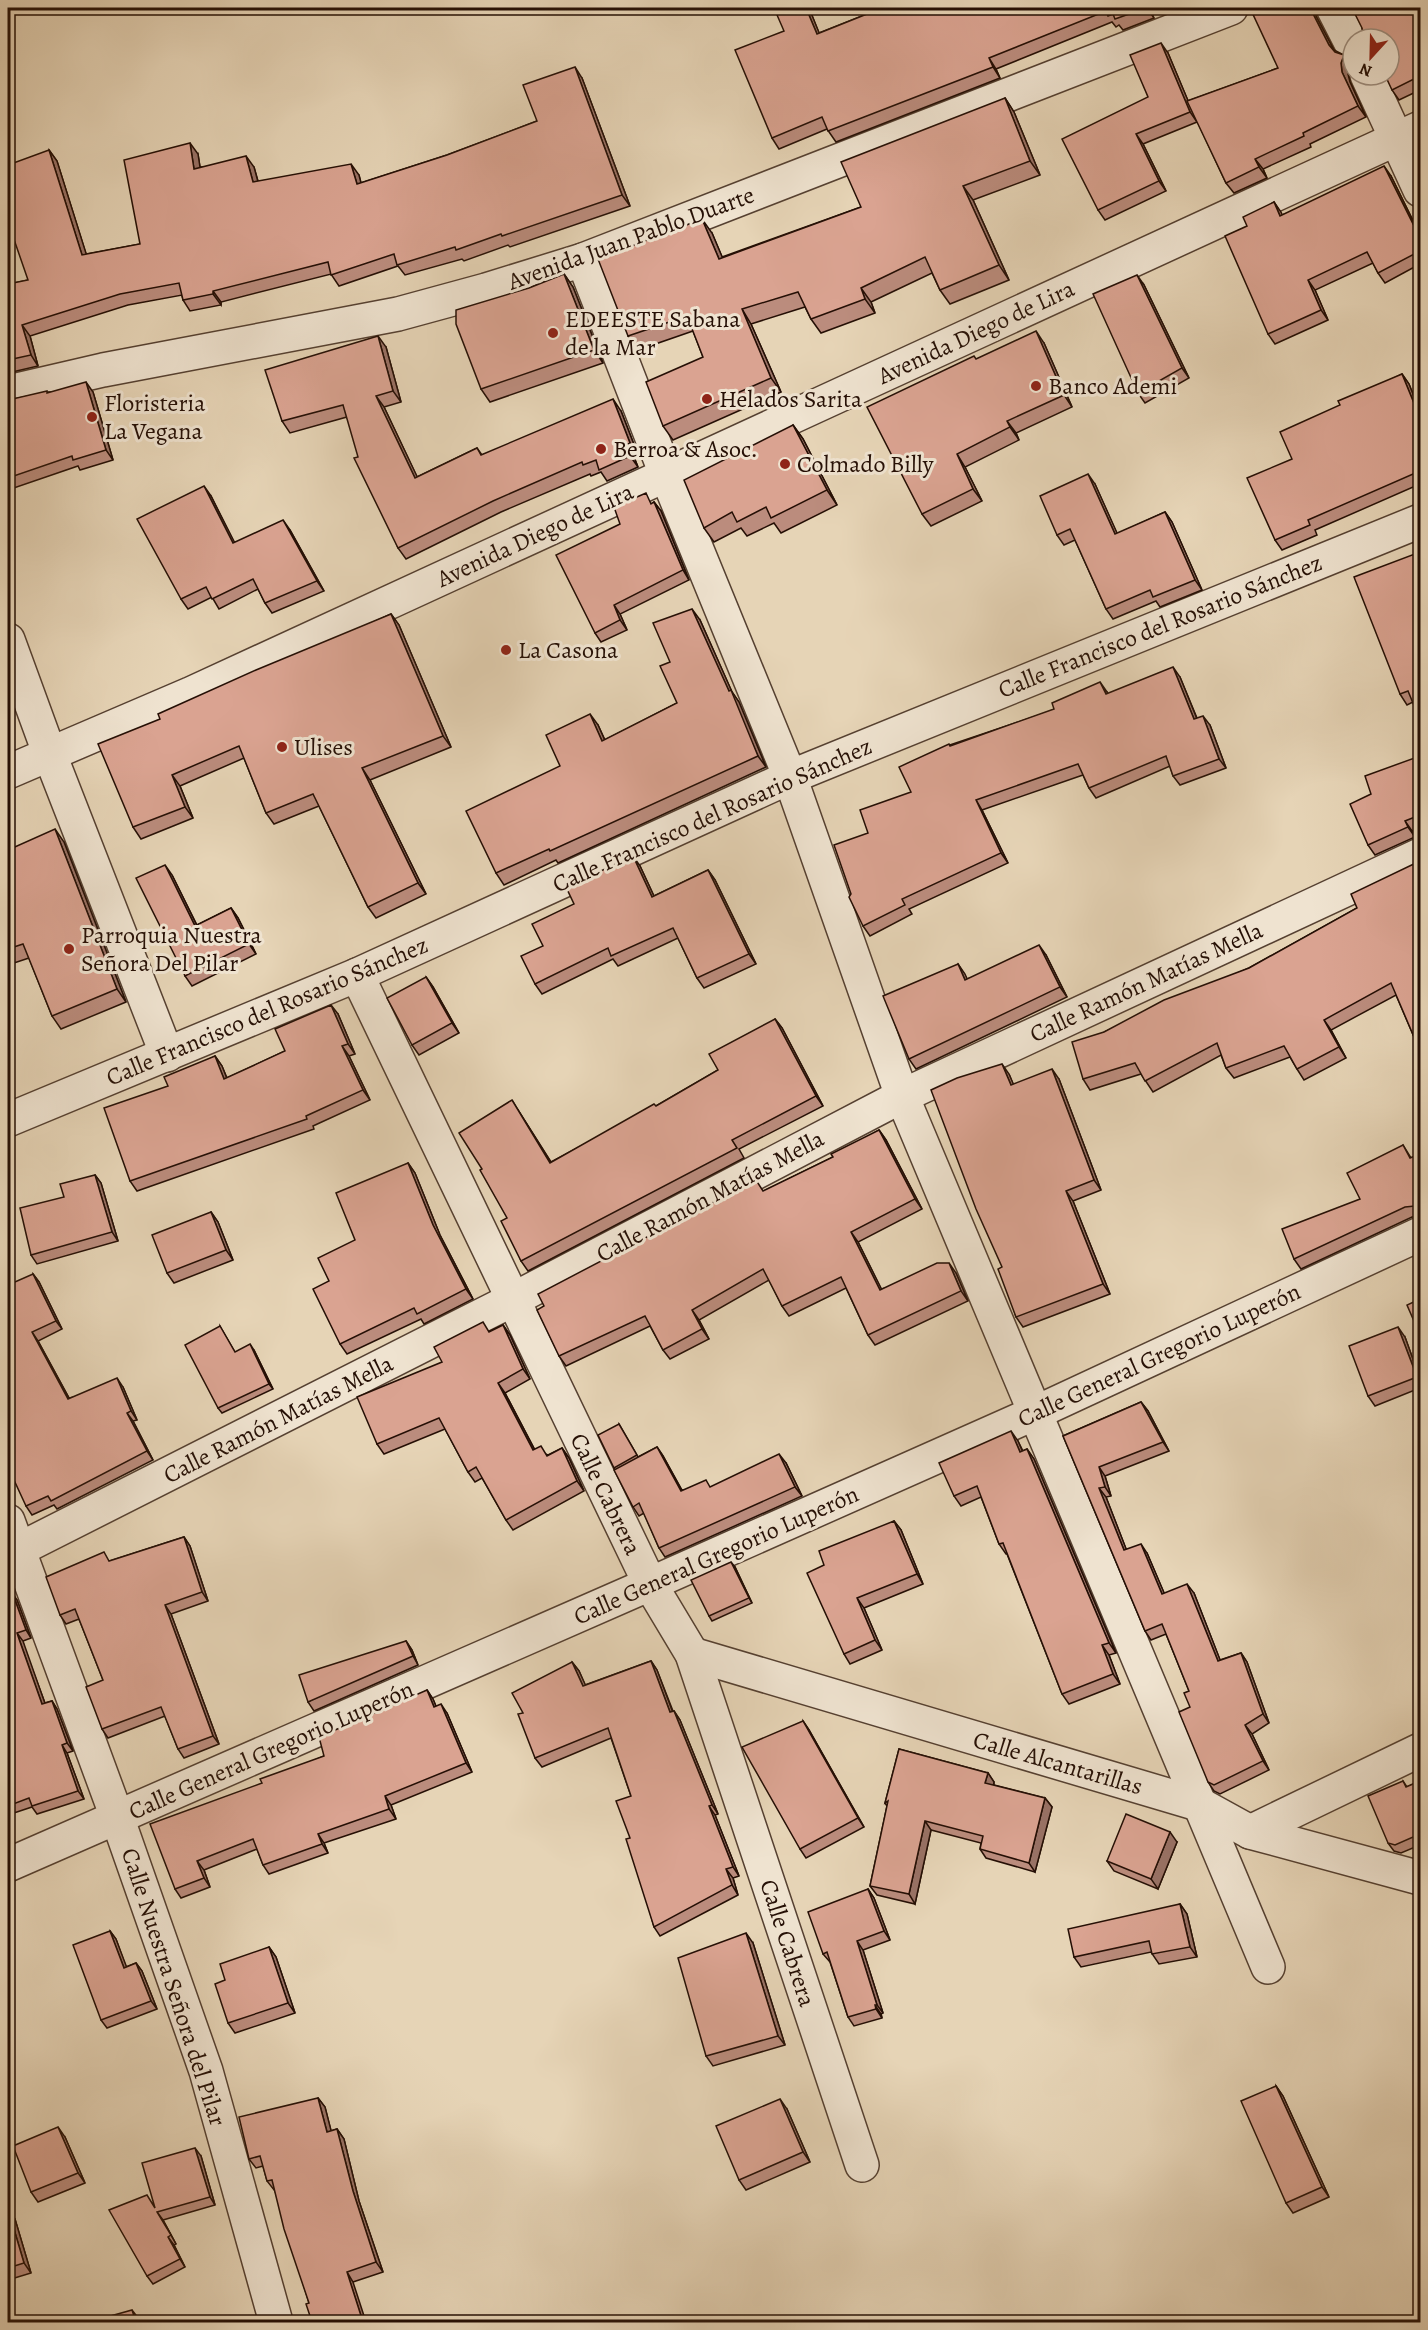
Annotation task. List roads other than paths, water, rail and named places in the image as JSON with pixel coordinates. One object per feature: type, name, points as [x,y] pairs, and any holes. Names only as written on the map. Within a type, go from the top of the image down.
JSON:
[{"type":"street","name":"Avenida Juan Pablo Duarte","points":[[8,392],[103,370],[398,314],[583,260],[1231,8]]},
{"type":"street","points":[[1334,8],[1343,27]]},
{"type":"street","points":[[1376,87],[1409,133],[1420,190]]},
{"type":"street","name":"Avenida Diego de Lira","points":[[8,772],[211,684],[1409,133]]},
{"type":"street","points":[[583,260],[666,474],[790,777],[902,1096],[1202,1805],[1268,1967]]},
{"type":"street","name":"Calle Francisco del Rosario Sánchez","points":[[8,1120],[357,975],[790,777],[1420,520]]},
{"type":"street","points":[[8,640],[50,755],[167,1055]]},
{"type":"street","name":"Calle Ramón Matías Mella","points":[[11,1542],[512,1300],[902,1096],[1420,855]]},
{"type":"street","name":"Calle Cabrera","points":[[357,975],[650,1584],[692,1654],[862,2165]]},
{"type":"street","name":"Calle General Gregorio Luperón","points":[[8,1865],[1035,1413],[1420,1234]]},
{"type":"street","name":"Calle Nuestra Señora del Pilar","points":[[11,1542],[117,1817],[206,2071],[276,2322]]},
{"type":"street","name":"Calle Alcantarillas","points":[[692,1654],[1202,1805],[1250,1832],[1420,1878]]},
{"type":"street","points":[[1250,1832],[1420,1750]]},
{"type":"waterway","points":[[8,9],[19,8]]},
{"type":"place","name":"EDEESTE Sabana de la Mar","points":[[553,333]]},
{"type":"place","name":"Banco Ademi","points":[[1036,386]]},
{"type":"place","name":"Helados Sarita","points":[[707,399]]},
{"type":"place","name":"Floristeria La Vegana","points":[[92,417]]},
{"type":"place","name":"Berroa & Asoc.","points":[[601,449]]},
{"type":"place","name":"Colmado Billy","points":[[785,464]]},
{"type":"place","name":"La Casona","points":[[506,650]]},
{"type":"place","name":"Ulises","points":[[282,747]]},
{"type":"place","name":"Parroquia Nuestra Señora Del Pilar","points":[[69,949]]}]
